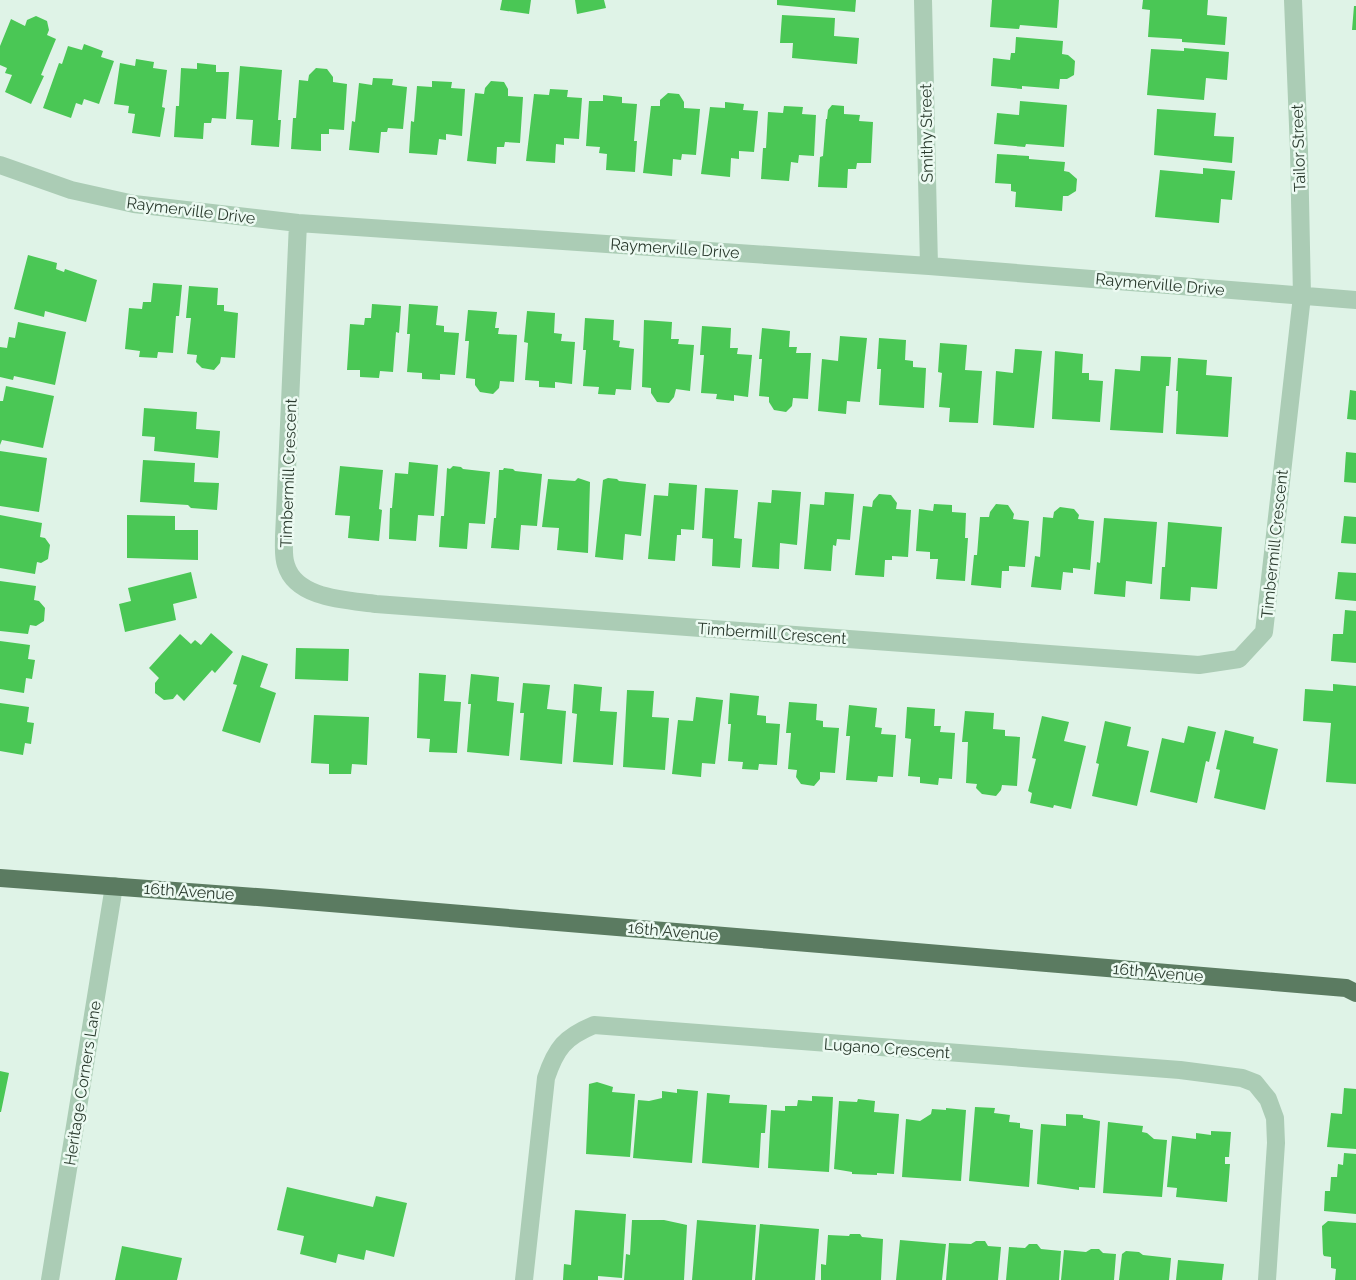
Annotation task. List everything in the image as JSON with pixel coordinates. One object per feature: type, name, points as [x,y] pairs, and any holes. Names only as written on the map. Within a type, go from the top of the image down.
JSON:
[{"type":"main road","name":"16th Avenue","points":[[0,878],[1353,988]]},
{"type":"street","name":"Smithy Street","points":[[923,0],[929,266]]},
{"type":"street","name":"Tailor Street","points":[[1293,0],[1302,296]]},
{"type":"street","name":"Raymerville Drive","points":[[0,165],[70,190],[134,204],[298,223],[929,266],[1356,300]]},
{"type":"street","name":"Timbermill Crescent","points":[[298,223],[284,537],[286,566],[296,584],[327,598],[376,604],[1199,665],[1239,659],[1264,632],[1302,296]]},
{"type":"street","name":"Heritage Corners Lane","points":[[50,1280],[114,886]]},
{"type":"street","name":"Lugano Crescent","points":[[524,1280],[546,1078],[559,1047],[573,1034],[594,1025],[1180,1070],[1242,1078],[1255,1083],[1268,1099],[1275,1118],[1276,1143],[1267,1280]]},
{"type":"building","points":[[502,0],[531,0],[529,14],[500,10]]},
{"type":"building","points":[[575,0],[604,0],[606,8],[577,14]]},
{"type":"building","points":[[777,0],[856,0],[855,12],[777,5]]},
{"type":"building","points":[[992,0],[1059,0],[1057,28],[1020,25],[1019,29],[990,27]]},
{"type":"building","points":[[1143,0],[1208,0],[1207,15],[1227,17],[1225,45],[1148,37],[1150,10],[1142,9]]},
{"type":"building","points":[[1354,6],[1356,6],[1356,30],[1352,30]]},
{"type":"building","points":[[782,15],[835,18],[834,36],[859,38],[857,64],[792,58],[793,43],[780,43]]},
{"type":"building","points":[[36,16],[47,21],[49,30],[47,35],[56,39],[41,75],[44,76],[31,104],[5,92],[12,75],[5,73],[7,68],[0,65],[0,46],[11,19],[25,26],[27,20]]},
{"type":"building","points":[[1016,37],[1063,41],[1062,54],[1068,55],[1075,61],[1074,75],[1067,79],[1060,79],[1059,89],[991,86],[993,58],[1010,60],[1011,53],[1015,53]]},
{"type":"building","points":[[84,44],[103,51],[101,57],[114,61],[99,104],[84,99],[82,105],[76,103],[71,118],[43,108],[59,63],[62,64],[68,46],[82,50]]},
{"type":"building","points":[[1184,48],[1229,52],[1227,80],[1206,78],[1204,100],[1147,95],[1151,49],[1184,51]]},
{"type":"building","points":[[136,59],[154,62],[153,68],[167,70],[162,107],[165,108],[160,137],[132,133],[135,114],[128,113],[129,106],[114,104],[120,63],[135,66]]},
{"type":"building","points":[[197,63],[216,65],[216,72],[229,72],[226,119],[212,118],[211,123],[204,123],[203,139],[174,137],[176,106],[179,106],[181,68],[197,69]]},
{"type":"building","points":[[240,66],[282,70],[278,120],[281,120],[279,147],[251,145],[253,120],[236,119]]},
{"type":"building","points":[[316,68],[327,69],[333,77],[333,82],[347,84],[344,130],[329,129],[329,134],[321,134],[321,151],[291,149],[299,80],[308,81],[309,75]]},
{"type":"building","points":[[373,78],[393,79],[392,85],[407,87],[403,129],[388,128],[387,132],[381,132],[379,153],[349,150],[352,121],[355,122],[359,83],[372,85]]},
{"type":"building","points":[[432,81],[452,82],[451,88],[465,89],[462,136],[446,134],[446,140],[439,139],[437,155],[409,153],[411,121],[414,122],[417,86],[432,87]]},
{"type":"building","points":[[491,81],[504,82],[508,89],[508,96],[523,97],[520,143],[505,142],[504,147],[497,147],[496,164],[467,161],[475,93],[484,94],[485,88]]},
{"type":"building","points":[[550,89],[568,90],[567,97],[582,98],[579,139],[564,138],[564,145],[556,144],[555,163],[526,161],[534,94],[549,95]]},
{"type":"building","points":[[668,93],[679,94],[684,102],[684,108],[700,109],[696,155],[682,154],[681,160],[673,159],[672,176],[643,173],[651,106],[660,106],[660,100]]},
{"type":"building","points":[[603,95],[622,97],[622,103],[637,104],[634,141],[637,141],[635,172],[606,170],[607,154],[599,153],[600,147],[586,146],[589,101],[603,101]]},
{"type":"building","points":[[1020,101],[1067,105],[1064,147],[994,144],[997,113],[1019,115]]},
{"type":"building","points":[[725,102],[744,104],[743,110],[758,111],[754,152],[739,151],[739,159],[731,158],[730,177],[701,174],[710,107],[725,108]]},
{"type":"building","points":[[832,105],[844,106],[844,114],[860,115],[859,121],[873,122],[871,163],[857,163],[856,169],[848,169],[847,188],[818,187],[826,119]]},
{"type":"building","points":[[784,106],[803,107],[802,114],[816,115],[814,156],[799,155],[798,163],[791,162],[789,181],[761,179],[768,112],[783,113]]},
{"type":"building","points":[[1157,109],[1216,113],[1214,136],[1234,137],[1232,163],[1154,155]]},
{"type":"building","points":[[997,154],[1065,162],[1064,171],[1077,179],[1076,191],[1063,196],[1062,211],[1015,207],[1016,192],[1011,191],[1011,184],[995,183]]},
{"type":"building","points":[[1203,168],[1235,171],[1232,200],[1221,199],[1219,223],[1155,217],[1160,170],[1203,174]]},
{"type":"building","points":[[28,255],[57,263],[56,269],[64,272],[65,269],[97,280],[86,322],[45,311],[44,317],[14,309]]},
{"type":"building","points":[[153,283],[182,285],[179,316],[176,316],[173,353],[158,352],[157,358],[139,357],[140,351],[125,349],[129,308],[142,309],[143,302],[151,302]]},
{"type":"building","points":[[189,286],[218,288],[217,305],[224,305],[224,311],[238,313],[235,358],[221,357],[220,363],[214,370],[202,368],[196,362],[197,355],[187,354],[191,318],[186,318]]},
{"type":"building","points":[[372,304],[401,306],[399,333],[396,332],[393,372],[380,371],[379,378],[360,377],[360,370],[347,370],[350,324],[364,325],[365,318],[371,318]]},
{"type":"building","points":[[409,304],[438,306],[436,325],[444,326],[444,332],[459,333],[455,375],[440,374],[440,380],[422,379],[422,373],[407,372],[410,334],[407,334]]},
{"type":"building","points":[[468,310],[497,312],[495,328],[499,328],[498,334],[517,335],[514,382],[500,381],[499,388],[493,394],[480,392],[475,385],[475,379],[466,378],[469,341],[465,341]]},
{"type":"building","points":[[527,311],[555,313],[554,333],[562,334],[561,341],[575,342],[572,384],[555,382],[555,388],[539,387],[539,381],[525,380],[528,343],[524,342]]},
{"type":"building","points":[[585,318],[614,320],[613,340],[620,341],[619,347],[634,349],[631,390],[616,389],[615,395],[598,394],[599,387],[583,386],[586,350],[583,350]]},
{"type":"building","points":[[644,320],[672,322],[671,339],[679,339],[678,344],[694,345],[690,391],[676,389],[669,403],[657,402],[651,393],[651,388],[642,387]]},
{"type":"building","points":[[18,322],[66,332],[55,385],[14,376],[13,380],[0,377],[0,347],[7,348],[9,337],[15,338]]},
{"type":"building","points":[[702,326],[731,328],[730,348],[738,348],[737,354],[752,355],[748,397],[734,395],[734,401],[716,399],[717,394],[701,393],[704,355],[700,355]]},
{"type":"building","points":[[762,328],[790,331],[789,347],[797,347],[796,353],[811,353],[808,399],[793,398],[792,406],[786,412],[774,410],[769,397],[759,396]]},
{"type":"building","points":[[840,336],[867,338],[860,402],[847,401],[846,414],[818,411],[822,359],[838,361]]},
{"type":"building","points":[[879,338],[906,340],[905,360],[913,361],[913,367],[926,368],[924,408],[879,405],[881,369],[877,369]]},
{"type":"building","points":[[940,343],[967,345],[965,370],[982,371],[978,423],[949,422],[950,408],[939,407],[942,373],[938,372]]},
{"type":"building","points":[[1015,349],[1042,351],[1034,428],[993,425],[996,371],[1013,373]]},
{"type":"building","points":[[1055,351],[1083,354],[1082,373],[1089,373],[1089,380],[1103,381],[1100,422],[1052,419]]},
{"type":"building","points":[[1141,356],[1171,357],[1169,386],[1166,386],[1163,433],[1110,430],[1115,369],[1140,371]]},
{"type":"building","points":[[1178,358],[1207,360],[1206,375],[1232,377],[1228,437],[1176,434]]},
{"type":"building","points":[[6,386],[54,396],[43,448],[2,440],[0,445],[0,401],[3,401]]},
{"type":"building","points":[[1350,390],[1356,391],[1356,420],[1347,419]]},
{"type":"building","points":[[144,408],[197,412],[196,429],[220,431],[218,458],[154,451],[155,437],[142,436]]},
{"type":"building","points":[[0,451],[47,458],[39,512],[0,506]]},
{"type":"building","points":[[1346,452],[1356,453],[1356,483],[1344,482]]},
{"type":"building","points":[[143,460],[195,463],[194,482],[219,483],[217,510],[191,508],[188,505],[140,502]]},
{"type":"building","points":[[409,462],[438,465],[434,516],[418,515],[416,541],[389,539],[390,508],[392,508],[395,473],[408,474]]},
{"type":"building","points":[[340,466],[383,470],[379,541],[348,538],[350,516],[335,515]]},
{"type":"building","points":[[453,466],[490,472],[485,524],[469,523],[467,549],[439,547],[441,516],[444,516],[447,468],[450,469]]},
{"type":"building","points":[[504,468],[542,474],[537,526],[521,525],[519,550],[491,548],[494,518],[496,518],[499,470]]},
{"type":"building","points":[[578,478],[590,482],[588,553],[557,550],[559,528],[542,527],[548,479],[575,481]]},
{"type":"building","points":[[608,478],[646,484],[641,536],[625,534],[623,560],[595,557],[603,480]]},
{"type":"building","points":[[669,483],[697,485],[694,530],[681,529],[681,535],[677,535],[675,561],[648,559],[654,495],[668,496]]},
{"type":"building","points":[[705,488],[738,490],[734,538],[742,539],[740,568],[712,566],[713,539],[702,538]]},
{"type":"building","points":[[772,490],[801,492],[797,545],[780,543],[779,569],[752,567],[758,502],[771,503]]},
{"type":"building","points":[[825,492],[854,494],[850,540],[837,539],[836,546],[833,545],[831,571],[804,569],[810,504],[824,505]]},
{"type":"building","points":[[879,494],[891,495],[897,503],[896,509],[911,510],[908,557],[892,556],[892,560],[885,560],[884,577],[855,575],[863,506],[872,507],[873,501]]},
{"type":"building","points":[[934,504],[952,505],[952,512],[966,513],[965,538],[968,538],[965,581],[936,579],[938,559],[930,559],[930,552],[916,551],[919,509],[933,511]]},
{"type":"building","points":[[996,504],[1008,505],[1014,514],[1013,519],[1029,521],[1025,567],[1009,566],[1009,571],[1002,571],[1001,588],[971,585],[974,555],[977,555],[980,517],[989,517]]},
{"type":"building","points":[[1060,507],[1074,509],[1079,515],[1078,519],[1094,521],[1090,570],[1073,568],[1073,573],[1063,572],[1061,590],[1031,587],[1035,556],[1040,557],[1043,517],[1053,518],[1054,512]]},
{"type":"building","points":[[0,515],[42,523],[40,537],[45,538],[50,545],[48,559],[41,563],[37,562],[35,574],[0,568]]},
{"type":"building","points":[[127,515],[175,516],[175,530],[198,530],[198,560],[127,558]]},
{"type":"building","points":[[1344,516],[1356,517],[1356,544],[1341,543]]},
{"type":"building","points":[[1104,518],[1157,522],[1152,584],[1126,581],[1125,597],[1094,594],[1097,562],[1100,563]]},
{"type":"building","points":[[1168,522],[1222,527],[1217,589],[1191,587],[1190,601],[1160,599]]},
{"type":"building","points":[[191,572],[197,598],[173,604],[176,620],[125,632],[119,604],[131,601],[128,588]]},
{"type":"building","points":[[1338,572],[1356,573],[1356,601],[1335,599]]},
{"type":"building","points":[[0,581],[36,586],[34,600],[39,601],[45,608],[44,621],[36,626],[30,625],[28,634],[0,631]]},
{"type":"building","points":[[1345,610],[1356,611],[1356,663],[1331,661],[1333,634],[1343,634]]},
{"type":"building","points":[[211,633],[233,652],[215,673],[212,670],[184,701],[177,694],[173,699],[164,700],[155,693],[155,683],[159,678],[149,668],[180,634],[191,644],[195,640],[201,645]]},
{"type":"building","points":[[0,641],[30,645],[28,659],[35,660],[32,679],[26,678],[24,693],[0,689]]},
{"type":"building","points":[[296,648],[349,649],[348,681],[295,679]]},
{"type":"building","points":[[242,655],[268,664],[260,687],[276,693],[260,743],[222,731],[237,685],[233,684]]},
{"type":"building","points":[[419,673],[446,675],[444,701],[461,702],[457,753],[429,752],[430,739],[417,738]]},
{"type":"building","points":[[471,674],[499,677],[497,701],[514,703],[509,756],[467,752]]},
{"type":"building","points":[[523,683],[550,685],[547,709],[566,711],[562,764],[520,760],[524,713],[520,713]]},
{"type":"building","points":[[574,684],[602,687],[600,711],[617,712],[613,765],[573,762],[577,714],[572,713]]},
{"type":"building","points":[[1333,684],[1356,686],[1356,784],[1326,782],[1331,723],[1303,721],[1305,689],[1333,691]]},
{"type":"building","points":[[627,690],[654,691],[652,717],[669,718],[665,770],[623,767]]},
{"type":"building","points":[[730,693],[759,696],[757,715],[766,716],[766,723],[780,724],[777,765],[759,764],[758,770],[742,769],[743,762],[728,761],[731,724],[728,724]]},
{"type":"building","points":[[696,697],[723,700],[715,764],[702,763],[701,777],[672,774],[678,720],[693,721]]},
{"type":"building","points":[[789,702],[817,704],[816,720],[823,721],[823,727],[839,728],[835,773],[820,772],[820,779],[814,786],[801,784],[796,777],[797,770],[788,769],[791,733],[786,733]]},
{"type":"building","points":[[0,703],[29,707],[27,722],[34,723],[31,744],[25,743],[23,755],[0,751]]},
{"type":"building","points":[[849,705],[877,708],[875,727],[882,728],[881,734],[896,735],[893,777],[878,776],[877,782],[846,780],[850,736],[846,736]]},
{"type":"building","points":[[907,707],[935,709],[934,726],[941,726],[940,732],[955,733],[952,779],[939,778],[938,785],[920,783],[920,777],[908,776],[911,739],[905,738]]},
{"type":"building","points":[[965,711],[994,713],[993,729],[1005,730],[1005,736],[1020,737],[1017,786],[1002,785],[996,796],[982,794],[976,788],[977,784],[966,783],[968,742],[962,742]]},
{"type":"building","points":[[314,715],[369,717],[367,765],[352,764],[351,774],[329,774],[329,764],[311,763]]},
{"type":"building","points":[[1042,716],[1069,722],[1064,741],[1086,746],[1071,809],[1030,803],[1032,793],[1028,791],[1036,759],[1032,758]]},
{"type":"building","points":[[1105,721],[1131,727],[1127,746],[1149,751],[1137,806],[1092,796]]},
{"type":"building","points":[[1188,726],[1216,732],[1209,762],[1206,761],[1197,803],[1150,792],[1162,738],[1184,743]]},
{"type":"building","points":[[1225,730],[1254,737],[1253,743],[1278,749],[1265,810],[1214,798],[1220,770],[1216,769]]},
{"type":"building","points":[[0,1071],[9,1073],[1,1112],[0,1112]]},
{"type":"building","points":[[597,1082],[613,1087],[612,1092],[635,1094],[630,1157],[586,1154],[589,1084]]},
{"type":"building","points":[[1344,1088],[1356,1089],[1356,1149],[1327,1147],[1331,1113],[1342,1114]]},
{"type":"building","points":[[677,1089],[698,1091],[692,1163],[633,1158],[638,1100],[649,1101],[662,1098],[662,1091],[677,1093]]},
{"type":"building","points":[[707,1093],[730,1095],[729,1103],[767,1105],[765,1133],[761,1133],[759,1168],[702,1163]]},
{"type":"building","points":[[812,1096],[833,1097],[829,1172],[768,1168],[771,1110],[785,1111],[785,1106],[797,1106],[798,1100],[812,1101]]},
{"type":"building","points":[[858,1099],[875,1101],[874,1112],[899,1114],[894,1174],[852,1174],[852,1172],[834,1169],[839,1101],[857,1102]]},
{"type":"building","points":[[975,1107],[995,1108],[994,1113],[1010,1115],[1009,1122],[1020,1123],[1020,1128],[1033,1130],[1029,1187],[969,1181]]},
{"type":"building","points":[[946,1108],[966,1110],[961,1181],[902,1177],[906,1119],[920,1121],[931,1114],[932,1109],[946,1110]]},
{"type":"building","points":[[1066,1114],[1083,1115],[1083,1118],[1100,1121],[1095,1188],[1079,1187],[1079,1190],[1037,1184],[1041,1124],[1066,1126]]},
{"type":"building","points":[[1108,1122],[1143,1126],[1142,1132],[1154,1139],[1167,1140],[1162,1197],[1103,1193]]},
{"type":"building","points":[[1211,1131],[1231,1132],[1229,1157],[1225,1157],[1225,1164],[1230,1164],[1227,1202],[1176,1197],[1177,1188],[1167,1187],[1172,1136],[1196,1139],[1196,1133],[1211,1135]]},
{"type":"building","points":[[1344,1153],[1356,1154],[1356,1214],[1324,1211],[1325,1191],[1330,1191],[1331,1177],[1337,1177],[1338,1164],[1343,1165]]},
{"type":"building","points":[[287,1187],[373,1207],[376,1196],[407,1203],[394,1257],[366,1250],[364,1260],[338,1254],[336,1263],[300,1254],[304,1236],[277,1230]]},
{"type":"building","points":[[575,1210],[626,1214],[622,1278],[598,1276],[598,1280],[563,1280],[564,1264],[571,1265]]},
{"type":"building","points":[[632,1220],[664,1220],[687,1225],[684,1280],[624,1280],[626,1254],[630,1255]]},
{"type":"building","points":[[697,1220],[756,1225],[752,1280],[692,1280]]},
{"type":"building","points":[[1328,1221],[1356,1223],[1356,1280],[1335,1280],[1336,1269],[1331,1268],[1331,1257],[1323,1254],[1322,1226]]},
{"type":"building","points":[[760,1224],[819,1229],[815,1280],[755,1280]]},
{"type":"building","points":[[850,1234],[883,1239],[881,1280],[821,1280],[821,1264],[826,1265],[828,1235],[849,1236]]},
{"type":"building","points":[[900,1240],[946,1244],[942,1280],[896,1280]]},
{"type":"building","points":[[976,1241],[985,1241],[988,1246],[1001,1247],[998,1280],[946,1280],[949,1243],[971,1244]]},
{"type":"building","points":[[1029,1244],[1037,1244],[1041,1249],[1061,1251],[1059,1280],[1006,1280],[1009,1247],[1025,1248]]},
{"type":"building","points":[[122,1246],[182,1258],[177,1280],[115,1280]]},
{"type":"building","points":[[1091,1249],[1116,1254],[1114,1280],[1061,1280],[1064,1250],[1086,1252]]},
{"type":"building","points":[[1126,1251],[1171,1258],[1169,1280],[1119,1280],[1122,1254]]},
{"type":"building","points":[[1178,1260],[1224,1264],[1222,1280],[1176,1280]]}]
